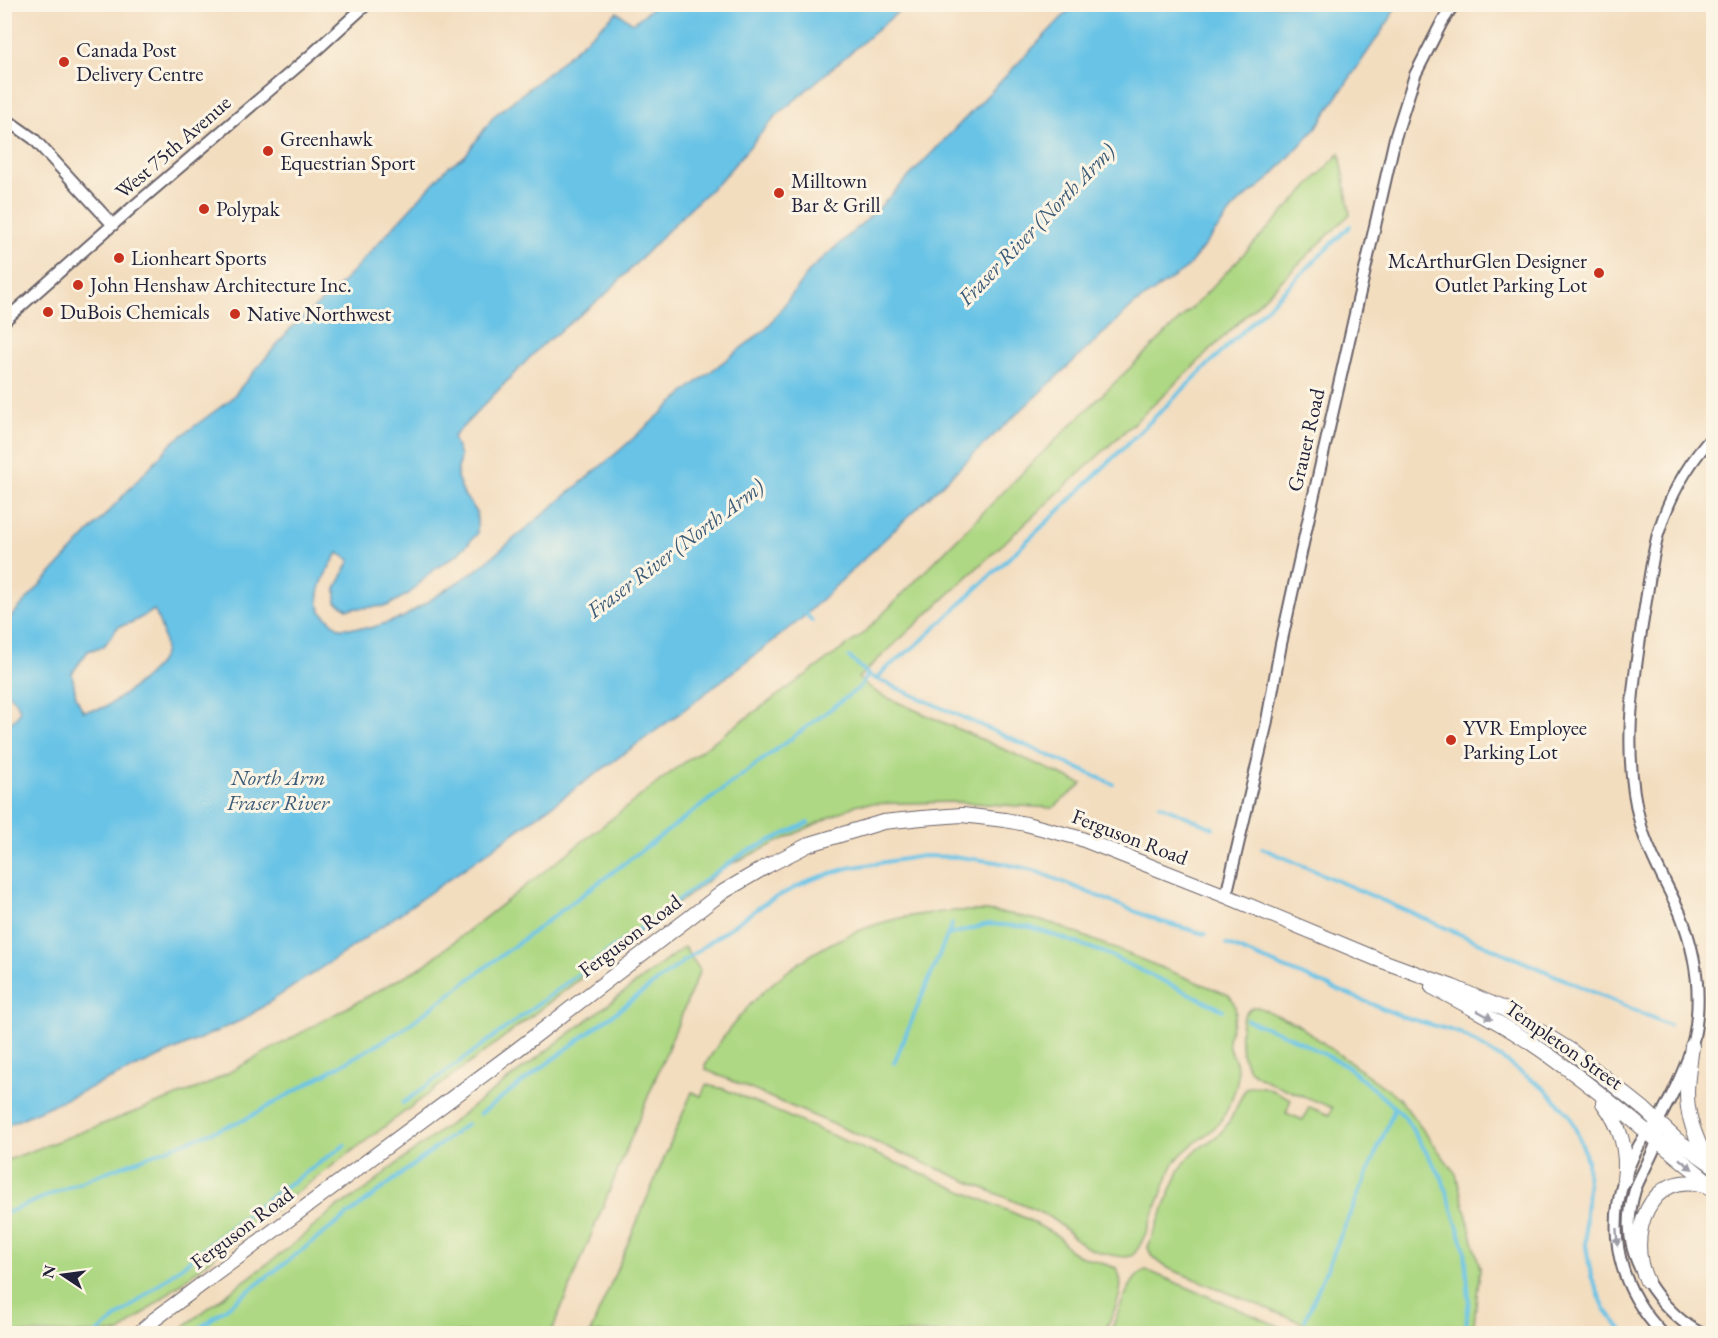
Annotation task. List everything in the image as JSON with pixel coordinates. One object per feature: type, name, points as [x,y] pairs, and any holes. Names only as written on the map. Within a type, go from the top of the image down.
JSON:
[{"type":"street","name":"West 75th Avenue","points":[[4,321],[367,4]]},
{"type":"street","name":"Grauer Road","points":[[1226,896],[1266,726],[1281,644],[1395,138],[1415,75],[1442,22],[1454,4]]},
{"type":"street","points":[[4,121],[10,122],[34,139],[113,225]]},
{"type":"street","points":[[1624,1180],[1647,1133],[1658,1122],[1686,1067],[1696,1030],[1698,1000],[1691,944],[1641,827],[1633,782],[1630,722],[1636,664],[1658,534],[1676,488],[1701,448],[1713,435]]},
{"type":"street","name":"Ferguson Road","points":[[138,1334],[164,1312],[514,1052],[723,892],[810,844],[883,822],[962,815],[1005,820],[1078,838],[1226,896]]},
{"type":"street","name":"Templeton Street","points":[[1226,896],[1502,1008],[1570,1050],[1644,1109],[1677,1140],[1710,1163]]},
{"type":"street","name":"Templeton Street","points":[[1377,959],[1518,1034],[1578,1078],[1713,1187]]},
{"type":"street","points":[[1692,1046],[1687,1083],[1690,1121],[1710,1163]]},
{"type":"street","points":[[1578,1078],[1609,1111],[1620,1132],[1626,1158],[1617,1224],[1618,1247],[1623,1269],[1638,1304],[1663,1334]]},
{"type":"street","points":[[1658,1122],[1658,1142],[1640,1177],[1631,1209],[1632,1249],[1638,1267],[1668,1308],[1676,1317],[1703,1334]]},
{"type":"street","points":[[1647,1281],[1640,1266],[1639,1246],[1641,1226],[1650,1202],[1666,1188],[1677,1184],[1691,1182],[1713,1187]]},
{"type":"green space","points":[[1340,153],[1350,214],[1164,395],[858,678],[879,694],[1082,784],[1053,808],[955,802],[858,804],[727,866],[256,1223],[119,1333],[5,1333],[5,1161],[206,1085],[423,966],[674,770],[863,634],[1039,456],[1197,303]]},
{"type":"green space","points":[[955,911],[1010,914],[1054,924],[1229,995],[1233,1002],[1236,1013],[1228,1042],[1238,1076],[1225,1115],[1217,1126],[1186,1150],[1173,1165],[1142,1242],[1131,1256],[1099,1252],[1087,1247],[1060,1224],[1044,1214],[706,1070],[705,1065],[742,1014],[764,991],[813,954],[870,927],[900,918]]},
{"type":"green space","points":[[684,947],[700,970],[551,1333],[175,1333],[291,1246],[337,1207],[367,1189],[386,1172]]},
{"type":"green space","points":[[1253,1007],[1258,1007],[1297,1024],[1399,1098],[1456,1174],[1480,1268],[1473,1333],[1327,1333],[1170,1269],[1153,1257],[1148,1247],[1179,1171],[1192,1154],[1224,1129],[1246,1088],[1263,1087],[1291,1099],[1286,1113],[1303,1120],[1309,1107],[1329,1115],[1332,1108],[1274,1084],[1248,1068],[1242,1050],[1241,1027],[1245,1014]]},
{"type":"green space","points":[[706,1085],[724,1089],[1025,1218],[1058,1236],[1069,1250],[1077,1255],[1116,1268],[1120,1276],[1120,1292],[1104,1333],[590,1333],[692,1092],[701,1096]]},
{"type":"green space","points":[[1146,1270],[1295,1333],[1110,1333],[1129,1288],[1140,1273]]},
{"type":"water","name":"North Arm Fraser River","points":[[656,5],[906,5],[775,117],[722,179],[689,209],[605,295],[540,347],[453,437],[460,456],[457,477],[464,495],[477,512],[477,534],[457,555],[433,570],[410,593],[387,606],[347,609],[336,602],[336,589],[350,560],[338,553],[320,588],[319,604],[321,611],[339,628],[371,628],[404,617],[475,571],[619,451],[692,386],[767,328],[811,269],[876,211],[1074,5],[1396,5],[1390,19],[1316,128],[1268,180],[1237,204],[1186,269],[1135,304],[800,620],[676,716],[482,856],[348,950],[244,1019],[5,1126],[4,726],[17,717],[19,709],[5,691],[5,623],[173,442],[230,400],[291,328],[339,286],[449,166],[465,156],[494,116],[547,74],[617,12],[633,23]],"holes":[[[154,610],[162,631],[165,649],[161,660],[137,684],[117,699],[102,708],[83,711],[76,697],[72,673],[88,651],[104,646],[118,627],[133,622]]]},
{"type":"waterway","points":[[877,679],[884,670],[919,643],[1067,503],[1350,226]]},
{"type":"waterway","points":[[806,614],[812,621]]},
{"type":"waterway","points":[[849,657],[870,676],[1113,784]]},
{"type":"waterway","points":[[4,1214],[98,1175],[244,1120],[399,1032],[860,687],[868,675]]},
{"type":"waterway","points":[[1160,805],[1213,828]]},
{"type":"waterway","points":[[403,1103],[709,877],[744,853],[808,823]]},
{"type":"waterway","points":[[1262,848],[1669,1025]]},
{"type":"waterway","points":[[480,1114],[711,941],[767,902],[810,880],[848,868],[923,856],[959,857],[996,862],[1033,870],[1159,921],[1205,934]]},
{"type":"waterway","points":[[894,1063],[952,924]]},
{"type":"waterway","points":[[948,935],[988,924],[1030,927],[1105,953],[1223,1010]]},
{"type":"waterway","points":[[1226,944],[1401,1016],[1460,1033],[1546,1090],[1570,1116],[1583,1147],[1587,1161],[1588,1188],[1585,1226],[1591,1276],[1605,1309],[1625,1334]]},
{"type":"waterway","points":[[1247,1020],[1289,1036],[1347,1066],[1404,1116],[1442,1178],[1465,1250],[1469,1299],[1465,1334]]},
{"type":"waterway","points":[[1305,1320],[1395,1108]]},
{"type":"waterway","points":[[192,1334],[467,1124]]},
{"type":"waterway","points":[[96,1334],[265,1201],[345,1145]]},
{"type":"place","name":"Canada Post Delivery Centre","points":[[64,62]]},
{"type":"place","name":"Greenhawk Equestrian Sport","points":[[268,151]]},
{"type":"place","name":"Milltown Bar & Grill","points":[[779,193]]},
{"type":"place","name":"Polypak","points":[[204,209]]},
{"type":"place","name":"Lionheart Sports","points":[[119,258]]},
{"type":"place","name":"McArthurGlen Designer Outlet Parking Lot","points":[[1599,273]]},
{"type":"place","name":"John Henshaw Architecture Inc.","points":[[78,285]]},
{"type":"place","name":"DuBois Chemicals","points":[[48,312]]},
{"type":"place","name":"Native Northwest","points":[[235,314]]},
{"type":"place","name":"YVR Employee Parking Lot","points":[[1451,740]]},
{"type":"water label","name":"Fraser River (North Arm)","points":[[1036,224]]},
{"type":"water label","name":"Fraser River (North Arm)","points":[[675,548]]}]
